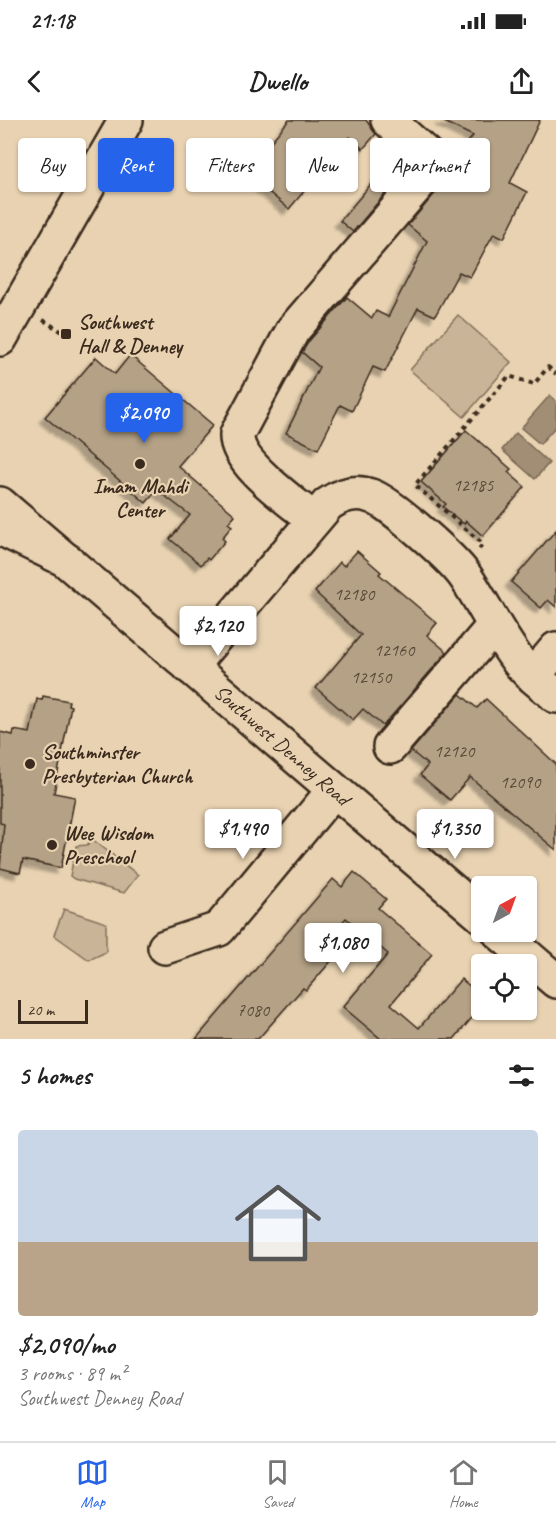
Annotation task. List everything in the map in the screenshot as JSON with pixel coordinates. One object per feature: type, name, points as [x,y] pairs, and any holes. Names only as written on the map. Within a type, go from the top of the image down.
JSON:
[{"type":"street","points":[[0,339],[126,120]]},
{"type":"street","points":[[314,520],[248,462],[236,442],[237,434],[294,330],[428,173],[432,164],[428,156],[388,120]]},
{"type":"street","points":[[190,667],[328,504],[342,494],[370,496],[386,504],[464,574],[494,626],[520,664],[545,686],[556,649]]},
{"type":"street","name":"Southwest Denney Road","points":[[0,504],[471,907]]},
{"type":"street","points":[[0,528],[68,561]]},
{"type":"street","points":[[390,747],[494,626]]},
{"type":"street","points":[[165,947],[219,929],[334,790]]},
{"type":"street","points":[[511,942],[556,981]]},
{"type":"path","points":[[483,544],[415,485],[509,376],[534,384],[548,367],[556,374]]},
{"type":"shaded area","points":[[458,315],[511,362],[464,417],[410,370]]},
{"type":"shaded area","points":[[550,395],[556,401],[556,426],[540,444],[521,428]]},
{"type":"shaded area","points":[[516,433],[549,463],[535,479],[502,450]]},
{"type":"shaded area","points":[[92,839],[138,875],[124,893],[70,876],[76,846],[87,845]]},
{"type":"shaded area","points":[[64,909],[106,923],[106,952],[89,960],[54,935]]},
{"type":"building","points":[[289,120],[366,120],[376,134],[370,138],[363,149],[358,144],[358,138],[286,138],[286,192],[303,192],[289,209],[269,192],[274,192],[274,138]]},
{"type":"building","points":[[440,120],[540,120],[510,183],[527,192],[504,238],[494,233],[470,277],[459,272],[435,316],[418,308],[385,372],[373,367],[352,411],[340,405],[318,449],[286,433],[319,367],[302,352],[309,341],[347,297],[372,318],[376,311],[388,317],[427,241],[408,225],[436,192],[490,192],[490,138],[471,138],[473,136]]},
{"type":"building","points":[[370,185],[370,192],[387,192],[353,232],[340,221]]},
{"type":"building","name":"Imam Mahdi Center","points":[[130,355],[213,425],[178,466],[235,515],[228,523],[232,526],[222,538],[225,541],[209,560],[207,558],[201,565],[170,539],[190,515],[157,490],[146,503],[45,417],[96,357],[115,374]]},
{"type":"building","points":[[466,430],[511,469],[508,472],[525,487],[483,536],[466,521],[464,524],[443,507],[446,504],[421,482]]},
{"type":"building","points":[[556,530],[556,607],[548,600],[541,608],[511,582]]},
{"type":"building","points":[[357,551],[381,572],[379,574],[437,623],[427,635],[447,652],[383,726],[363,709],[353,720],[316,688],[361,635],[315,592],[340,562],[344,566]]},
{"type":"building","points":[[460,694],[477,708],[486,699],[556,764],[556,850],[470,777],[450,800],[420,775],[428,765],[411,751]]},
{"type":"building","name":"Southminster Presbyterian Church","points":[[43,696],[69,701],[68,705],[71,706],[54,793],[75,797],[61,868],[23,860],[20,873],[0,868],[4,824],[0,823],[0,732],[13,735],[14,730],[30,733],[37,699],[42,700]]},
{"type":"building","points":[[354,872],[386,899],[378,908],[432,954],[391,1004],[419,1028],[461,979],[471,987],[471,1019],[454,1039],[381,1039],[343,1007],[388,954],[346,918],[319,948],[332,960],[306,990],[303,988],[258,1039],[196,1039],[333,879],[342,887]]},
{"type":"place","name":"Southwest Hall & Denney","points":[[66,334]]},
{"type":"place","name":"Imam Mahdi Center","points":[[140,464]]},
{"type":"place","name":"Southminster Presbyterian Church","points":[[30,764]]},
{"type":"place","name":"Wee Wisdom Preschool","points":[[52,845]]}]
